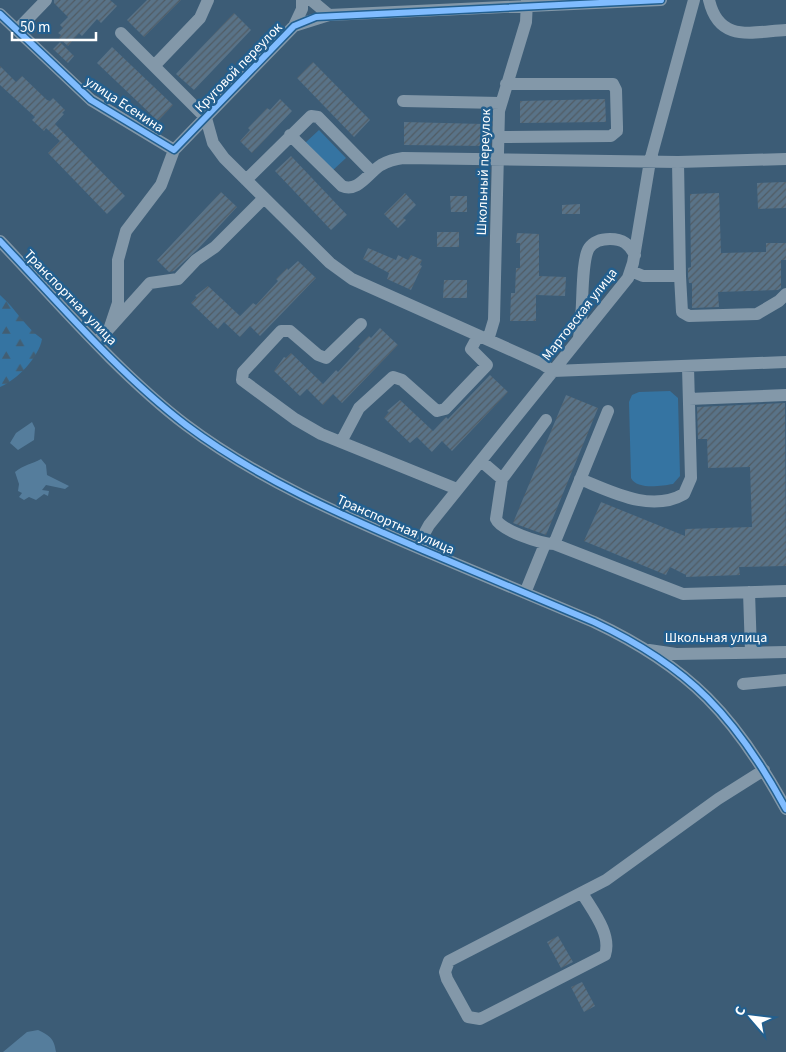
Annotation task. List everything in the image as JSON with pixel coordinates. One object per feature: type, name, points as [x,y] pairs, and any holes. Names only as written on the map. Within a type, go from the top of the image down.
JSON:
[{"type":"street","points":[[17,30],[46,0]]},
{"type":"street","points":[[154,66],[200,18],[208,0]]},
{"type":"street","points":[[294,26],[302,9],[302,0]]},
{"type":"street","points":[[311,0],[329,15]]},
{"type":"street","name":"Круговой переулок","points":[[174,150],[294,26],[329,15],[527,3],[661,0]]},
{"type":"street","name":"Мартовская улица","points":[[417,547],[426,529],[457,489],[579,340],[631,272],[650,161],[694,0]]},
{"type":"street","points":[[709,0],[715,20],[728,31],[743,33],[786,30]]},
{"type":"street","name":"Школьный переулок","points":[[341,442],[359,408],[394,377],[402,380],[437,411],[445,409],[487,365],[472,350],[483,338],[494,320],[500,103],[526,22],[527,3]]},
{"type":"street","name":"улица Есенина","points":[[0,14],[91,100],[174,150]]},
{"type":"street","points":[[121,33],[206,118],[217,150],[341,272],[542,364],[553,371],[786,362]]},
{"type":"street","points":[[498,137],[611,136],[617,131],[616,90],[613,84],[506,84]]},
{"type":"street","points":[[403,101],[500,103]]},
{"type":"street","points":[[246,180],[307,117],[318,117],[372,172]]},
{"type":"street","points":[[290,135],[342,186],[348,189],[354,188],[387,162],[403,158],[678,162],[786,159]]},
{"type":"street","points":[[110,327],[118,303],[118,260],[126,231],[161,185],[174,150]]},
{"type":"street","points":[[678,162],[682,312],[689,316],[757,314],[779,302],[786,294]]},
{"type":"street","points":[[97,342],[150,283],[178,280],[264,198]]},
{"type":"street","points":[[579,340],[583,312],[584,266],[589,249],[598,241],[618,239],[626,242],[635,255]]},
{"type":"street","name":"Транспортная улица","points":[[0,241],[97,342],[163,406],[213,444],[280,484],[417,547],[616,632],[646,650],[692,683],[731,722],[764,770],[786,807]]},
{"type":"street","points":[[631,272],[643,276],[680,276]]},
{"type":"street","points":[[361,324],[326,358],[318,356],[290,331],[281,331],[243,372],[244,383],[295,419],[341,442],[457,489]]},
{"type":"street","points":[[580,479],[624,496],[643,501],[667,500],[684,494],[691,478],[688,367]]},
{"type":"street","points":[[689,399],[786,395]]},
{"type":"street","points":[[524,593],[580,479],[608,412]]},
{"type":"street","points":[[546,420],[502,479],[496,519],[498,523],[676,593],[786,591]]},
{"type":"street","points":[[481,460],[502,479]]},
{"type":"street","points":[[748,592],[751,652]]},
{"type":"street","name":"Школьная улица","points":[[646,650],[697,654],[786,652]]},
{"type":"street","points":[[692,683],[687,667],[691,658],[697,654]]},
{"type":"street","points":[[744,684],[786,680]]},
{"type":"street","points":[[582,893],[605,934],[607,941],[605,954],[480,1019],[468,1017],[447,979],[445,972],[449,961],[606,880],[718,799],[764,770]]},
{"type":"green space","points":[[319,130],[346,158],[332,171],[305,143]]},
{"type":"green space","points":[[0,295],[42,339],[37,353],[26,367],[7,384],[0,387]]},
{"type":"green space","points":[[670,391],[678,398],[680,476],[673,484],[644,486],[634,482],[631,478],[629,402],[632,395],[639,392]]},
{"type":"shaded area","points":[[32,422],[35,428],[34,440],[18,450],[10,443],[16,433]]},
{"type":"shaded area","points":[[41,459],[46,465],[47,475],[69,486],[65,489],[46,485],[42,490],[49,491],[48,496],[44,494],[36,500],[29,497],[24,500],[19,497],[22,493],[18,491],[19,484],[15,472]]},
{"type":"shaded area","points":[[38,1030],[51,1038],[56,1052],[3,1052],[27,1032]]},
{"type":"building","points":[[54,0],[110,0],[117,6],[101,23],[97,19],[82,36],[79,33],[68,46],[59,38],[61,35],[58,33],[63,28],[60,25],[68,17],[54,3]]},
{"type":"building","points":[[147,0],[181,0],[144,37],[127,20]]},
{"type":"building","points":[[234,13],[251,30],[194,90],[176,74]]},
{"type":"building","points":[[60,42],[74,56],[68,63],[53,49]]},
{"type":"building","points":[[112,47],[173,105],[158,121],[97,63]]},
{"type":"building","points":[[313,62],[370,120],[354,137],[297,78]]},
{"type":"building","points":[[0,66],[16,82],[22,76],[47,100],[50,101],[53,98],[65,110],[62,113],[64,114],[55,124],[125,196],[107,214],[48,153],[60,141],[46,128],[44,131],[32,120],[35,117],[0,85]]},
{"type":"building","points":[[280,99],[292,111],[252,153],[240,141],[250,130],[248,128],[267,108],[270,110]]},
{"type":"building","points":[[605,99],[606,122],[520,123],[520,101]]},
{"type":"building","points":[[404,122],[484,124],[484,146],[404,145]]},
{"type":"building","points":[[291,156],[347,215],[331,230],[275,171]]},
{"type":"building","points":[[786,182],[786,208],[758,209],[757,183]]},
{"type":"building","points":[[221,192],[237,207],[198,249],[174,271],[169,272],[157,260]]},
{"type":"building","points":[[405,193],[416,205],[403,218],[406,220],[398,228],[384,214]]},
{"type":"building","points":[[719,193],[721,253],[766,252],[766,243],[786,243],[786,260],[781,260],[781,288],[778,290],[718,292],[719,307],[692,308],[692,283],[689,283],[688,276],[688,268],[691,267],[690,194]]},
{"type":"building","points":[[450,196],[467,196],[467,212],[451,212]]},
{"type":"building","points":[[580,204],[580,214],[562,214],[562,205]]},
{"type":"building","points":[[437,232],[459,232],[459,247],[437,247]]},
{"type":"building","points":[[517,233],[539,234],[539,276],[566,277],[565,296],[536,295],[536,321],[510,321],[511,293],[515,293],[516,268],[520,268],[520,243],[516,243]]},
{"type":"building","points":[[368,248],[396,260],[398,255],[408,260],[411,255],[422,260],[420,265],[422,266],[411,290],[387,279],[389,273],[363,259]]},
{"type":"building","points":[[298,261],[316,278],[260,336],[250,326],[240,337],[224,322],[218,329],[191,303],[197,297],[195,296],[208,286],[240,316],[253,303],[256,305],[278,281],[276,279],[287,268],[288,270]]},
{"type":"building","points":[[444,280],[467,280],[467,298],[443,298]]},
{"type":"building","points":[[380,328],[398,345],[342,403],[333,394],[323,405],[307,389],[300,396],[274,371],[284,357],[286,358],[291,353],[323,384],[336,370],[338,372],[369,336],[371,338]]},
{"type":"building","points":[[490,375],[508,392],[452,451],[442,441],[432,452],[417,437],[410,443],[384,418],[389,412],[387,411],[400,400],[433,431],[446,417],[448,419]]},
{"type":"building","points":[[566,395],[598,408],[546,535],[513,523]]},
{"type":"building","points":[[785,403],[786,566],[739,567],[740,575],[686,577],[686,575],[670,567],[666,575],[584,541],[601,502],[685,536],[685,529],[752,527],[750,467],[708,468],[707,439],[698,439],[697,407]]},
{"type":"building","points":[[558,936],[573,962],[561,968],[547,942]]},
{"type":"building","points":[[582,982],[595,1006],[584,1012],[571,987]]},
{"type":"cycle path","points":[[0,14],[91,100],[174,150],[294,26],[316,17],[661,0]]},
{"type":"cycle path","points":[[0,241],[90,337],[137,383],[161,405],[213,444],[301,495],[423,550],[594,622],[628,639],[657,657],[684,677],[729,721],[767,776],[786,809]]}]
